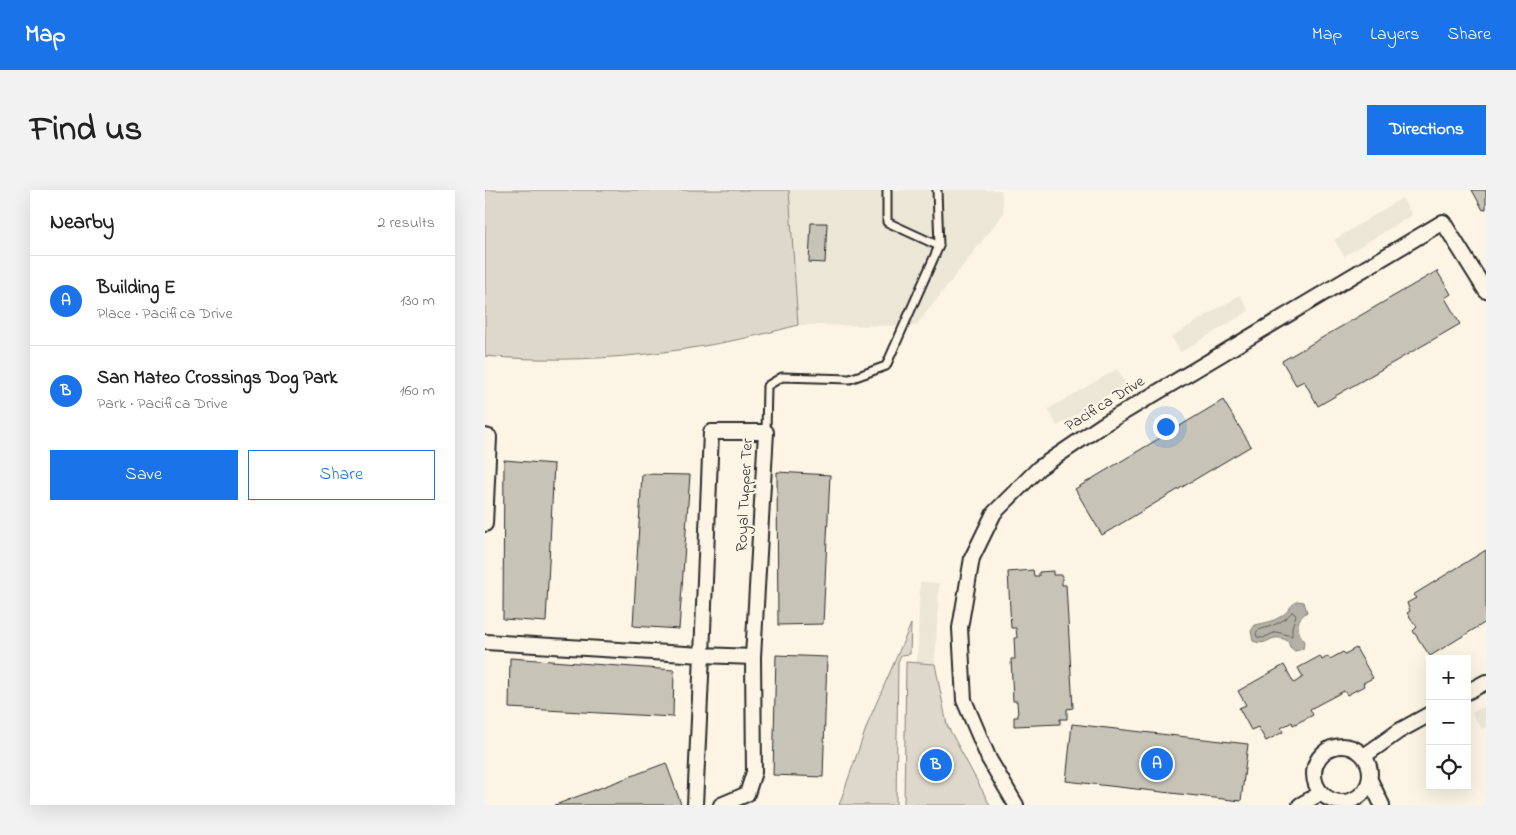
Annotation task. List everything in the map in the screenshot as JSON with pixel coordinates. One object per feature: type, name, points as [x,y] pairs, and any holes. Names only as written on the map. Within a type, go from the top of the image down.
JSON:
[{"type":"street","name":"Pacifica Drive","points":[[1016,805],[989,759],[964,700],[960,628],[972,558],[994,514],[1039,468],[1104,424],[1443,222],[1486,291]]},
{"type":"street","name":"Royal Tupper Ter","points":[[695,805],[711,432],[766,432],[753,657],[754,772],[747,794],[721,805]]},
{"type":"street","points":[[485,436],[489,437],[485,524]]},
{"type":"street","points":[[485,642],[753,657]]},
{"type":"street","points":[[1471,690],[1486,682]]},
{"type":"street","points":[[1364,756],[1399,731],[1426,716]]},
{"type":"street","points":[[1370,780],[1359,801],[1337,803],[1321,793],[1317,788],[1314,768],[1318,760],[1331,748],[1340,746],[1357,750],[1364,756],[1369,767],[1370,780],[1382,805]]},
{"type":"street","points":[[1300,805],[1321,793]]},
{"type":"lane","points":[[887,190],[887,222],[939,246]]},
{"type":"lane","points":[[766,432],[767,386],[782,377],[850,379],[886,366],[939,246],[937,190]]},
{"type":"shaded area","points":[[485,190],[789,190],[798,325],[723,343],[603,358],[523,359],[485,356]]},
{"type":"shaded area","points":[[789,190],[1001,190],[1004,213],[916,326],[798,325]]},
{"type":"shaded area","points":[[1402,198],[1412,215],[1344,256],[1334,240]]},
{"type":"shaded area","points":[[1240,295],[1249,311],[1181,352],[1171,337]]},
{"type":"shaded area","points":[[1117,369],[1126,384],[1057,426],[1048,409]]},
{"type":"shaded area","points":[[920,582],[939,583],[935,664],[917,663]]},
{"type":"shaded area","points":[[911,624],[910,654],[901,655],[898,662],[896,805],[839,805],[869,720]]},
{"type":"shaded area","points":[[906,662],[935,664],[947,725],[990,805],[904,805]]},
{"type":"shaded area","points":[[1486,705],[1486,727],[1482,729],[1472,713]]},
{"type":"water","points":[[1298,601],[1304,602],[1307,612],[1298,622],[1300,634],[1304,642],[1303,649],[1295,651],[1290,647],[1288,641],[1282,638],[1273,638],[1263,643],[1253,641],[1251,631],[1255,625],[1270,622],[1280,617]]},
{"type":"building","points":[[1472,190],[1486,190],[1486,209],[1483,210]]},
{"type":"building","points":[[811,223],[827,223],[825,263],[809,262]]},
{"type":"building","points":[[1437,271],[1451,294],[1445,298],[1460,324],[1318,406],[1304,381],[1296,385],[1282,361]]},
{"type":"building","points":[[1223,400],[1251,446],[1102,535],[1075,489]]},
{"type":"building","points":[[504,460],[554,464],[546,622],[503,619]]},
{"type":"building","points":[[777,472],[830,475],[823,624],[778,625]]},
{"type":"building","points":[[642,474],[690,475],[679,629],[633,626]]},
{"type":"building","points":[[1486,550],[1486,622],[1432,655],[1429,655],[1413,631],[1417,627],[1407,613],[1410,611],[1407,603],[1416,598],[1413,595]]},
{"type":"building","points":[[1033,570],[1034,576],[1039,576],[1039,572],[1053,571],[1053,575],[1062,575],[1062,585],[1066,585],[1073,708],[1067,709],[1067,719],[1060,719],[1060,724],[1014,726],[1014,717],[1018,717],[1017,701],[1013,701],[1011,659],[1015,659],[1014,638],[1017,638],[1016,628],[1011,628],[1008,572]]},
{"type":"building","points":[[1356,648],[1373,678],[1363,683],[1364,686],[1347,695],[1344,691],[1310,709],[1313,715],[1293,725],[1292,722],[1281,728],[1283,732],[1266,741],[1258,727],[1251,730],[1239,708],[1246,705],[1238,691],[1284,665],[1294,683],[1303,677],[1298,668],[1320,656],[1322,660],[1328,656],[1330,659]]},
{"type":"building","points":[[776,655],[827,657],[823,777],[773,775]]},
{"type":"building","points":[[510,658],[674,670],[673,717],[509,708]]},
{"type":"building","points":[[1072,724],[1248,744],[1241,801],[1066,781]]},
{"type":"building","points":[[666,763],[681,804],[555,805]]},
{"type":"place","name":"Building E","points":[[1157,764]]},
{"type":"place","name":"San Mateo Crossings Dog Park","points":[[936,765]]}]
